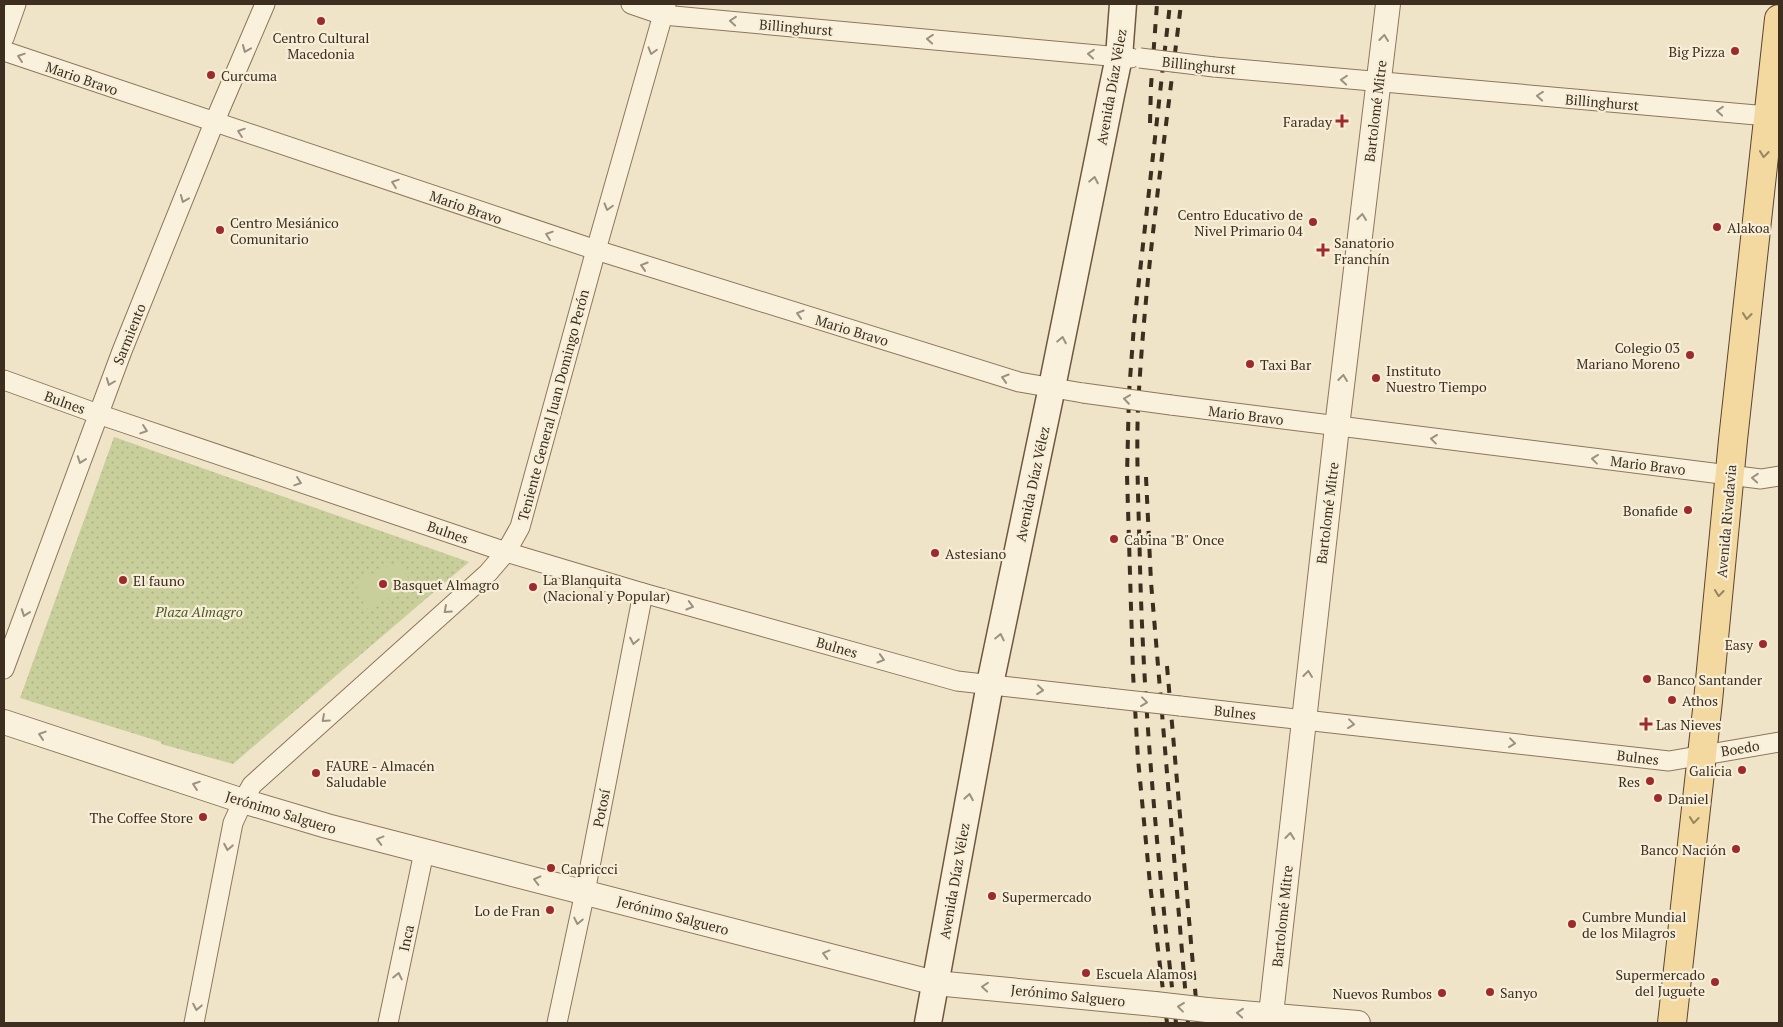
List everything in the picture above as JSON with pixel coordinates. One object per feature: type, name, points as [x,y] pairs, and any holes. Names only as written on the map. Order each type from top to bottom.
[{"type":"main road","name":"Avenida Díaz Vélez","points":[[928,1023],[990,684],[1052,388],[1129,58],[1123,4]]},
{"type":"main road","name":"Avenida Rivadavia","points":[[1672,1023],[1702,754],[1730,475],[1774,117],[1779,19]]},
{"type":"street","points":[[4,38],[16,4]]},
{"type":"street","name":"Sarmiento","points":[[4,669],[98,414],[214,122],[265,4]]},
{"type":"street","name":"Billinghurst","points":[[631,4],[1214,67],[1774,117]]},
{"type":"street","name":"Bartolomé Mitre","points":[[1270,1020],[1303,719],[1388,4]]},
{"type":"street","name":"Teniente General Juan Domingo Perón","points":[[194,1023],[233,823],[242,801],[252,785],[488,574],[506,552],[520,527],[664,9]]},
{"type":"street","name":"Mario Bravo","points":[[4,51],[596,250],[1019,382],[1171,406],[1337,427],[1761,479],[1779,476]]},
{"type":"street","name":"Bulnes","points":[[4,380],[98,414],[506,552],[957,681],[1668,761],[1702,754]]},
{"type":"street","name":"Potosí","points":[[557,1023],[644,593]]},
{"type":"street","name":"Jerónimo Salguero","points":[[4,722],[242,801],[327,826],[935,983],[1155,1004],[1270,1020],[1358,1023]]},
{"type":"street","name":"Boedo","points":[[1702,754],[1779,742]]},
{"type":"street","name":"Inca","points":[[388,1023],[424,852]]},
{"type":"green space","name":"Plaza Almagro","points":[[114,437],[469,562],[233,764],[161,744],[161,742],[20,698]]},
{"type":"green space","name":"Basquet Almagro","points":[[400,561],[412,586],[366,609],[355,582]]},
{"type":"railway","points":[[1150,123],[1157,4]]},
{"type":"railway","points":[[1167,1023],[1150,884],[1138,759],[1133,673],[1127,475],[1129,393],[1134,325],[1170,4]]},
{"type":"railway","points":[[1176,1023],[1158,853],[1145,682],[1137,448],[1145,306],[1181,4]]},
{"type":"railway","points":[[1146,477],[1151,582],[1188,1023]]},
{"type":"railway","points":[[1167,666],[1198,1023]]},
{"type":"place","name":"Centro Cultural Macedonia","points":[[321,21]]},
{"type":"place","name":"Big Pizza","points":[[1735,51]]},
{"type":"place","name":"Curcuma","points":[[211,75]]},
{"type":"place","name":"Faraday","points":[[1342,121]]},
{"type":"place","name":"Centro Educativo de Nivel Primario 04","points":[[1313,222]]},
{"type":"place","name":"Alakoa","points":[[1717,227]]},
{"type":"place","name":"Centro Mesiánico Comunitario","points":[[220,230]]},
{"type":"place","name":"Sanatorio Franchín","points":[[1323,250]]},
{"type":"place","name":"Colegio 03 Mariano Moreno","points":[[1690,355]]},
{"type":"place","name":"Taxi Bar","points":[[1250,364]]},
{"type":"place","name":"Instituto Nuestro Tiempo","points":[[1376,378]]},
{"type":"place","name":"Bonafide","points":[[1688,510]]},
{"type":"place","name":"Cabina \"B\" Once","points":[[1114,539]]},
{"type":"place","name":"Astesiano","points":[[935,553]]},
{"type":"place","name":"El fauno","points":[[123,580]]},
{"type":"place","name":"Basquet Almagro","points":[[383,584]]},
{"type":"place","name":"La Blanquita (Nacional y Popular)","points":[[533,587]]},
{"type":"place","name":"Easy","points":[[1763,644]]},
{"type":"place","name":"Banco Santander","points":[[1647,679]]},
{"type":"place","name":"Athos","points":[[1672,700]]},
{"type":"place","name":"Las Nieves","points":[[1646,724]]},
{"type":"place","name":"Galicia","points":[[1742,770]]},
{"type":"place","name":"FAURE - Almacén Saludable","points":[[316,773]]},
{"type":"place","name":"Res","points":[[1650,781]]},
{"type":"place","name":"Daniel","points":[[1658,798]]},
{"type":"place","name":"The Coffee Store","points":[[203,817]]},
{"type":"place","name":"Banco Nación","points":[[1736,849]]},
{"type":"place","name":"Capriccci","points":[[551,868]]},
{"type":"place","name":"Supermercado","points":[[992,896]]},
{"type":"place","name":"Lo de Fran","points":[[550,910]]},
{"type":"place","name":"Cumbre Mundial de los Milagros","points":[[1572,924]]},
{"type":"place","name":"Escuela Alamos","points":[[1086,973]]},
{"type":"place","name":"Supermercado del Juguete","points":[[1715,982]]},
{"type":"place","name":"Sanyo","points":[[1490,992]]},
{"type":"place","name":"Nuevos Rumbos","points":[[1442,993]]}]
